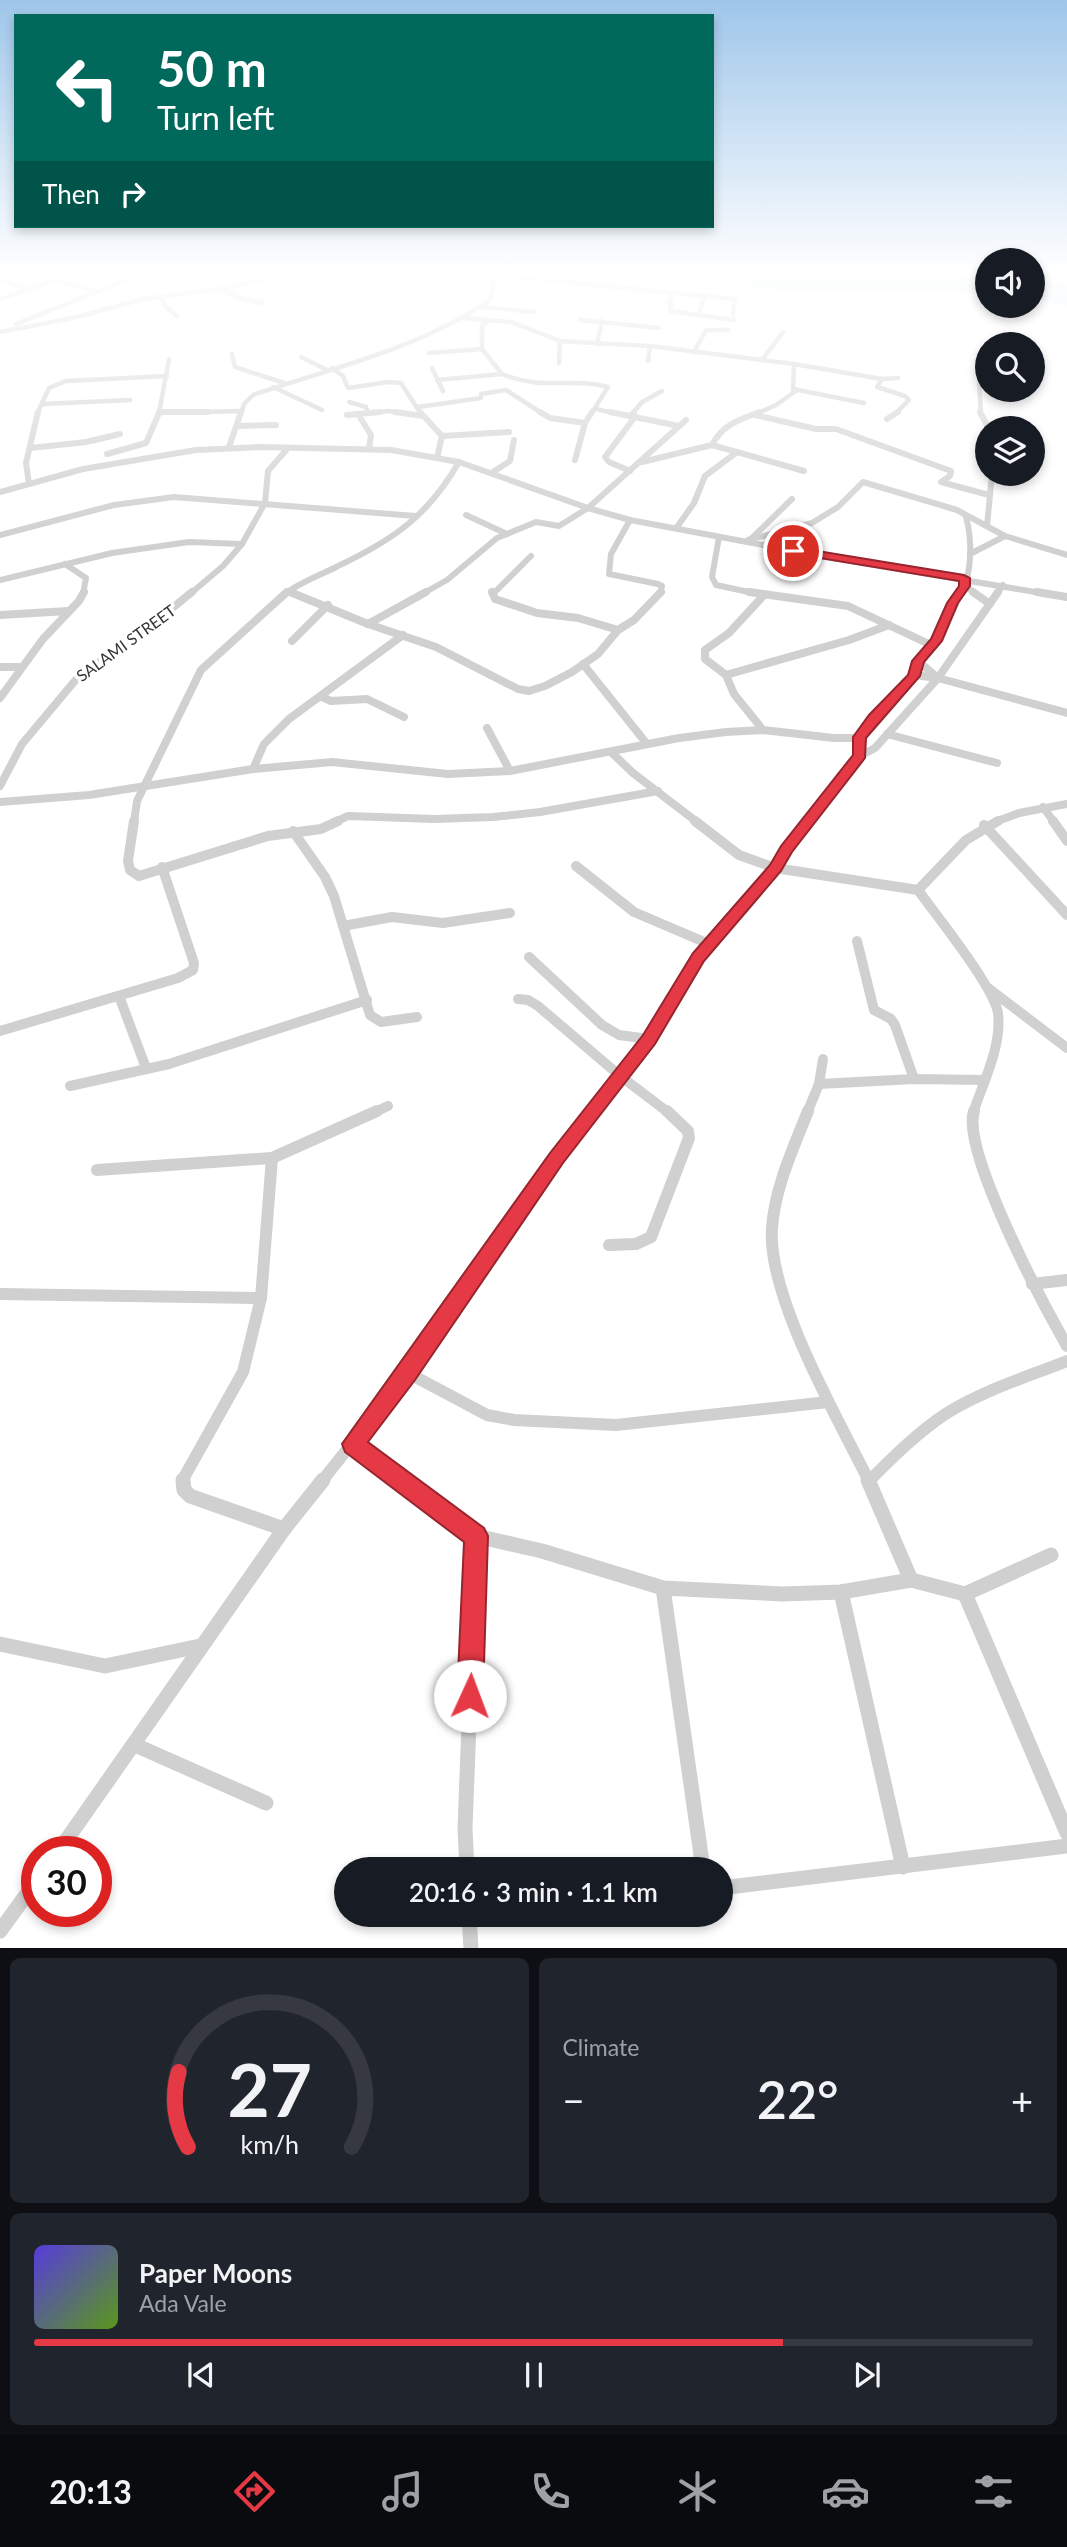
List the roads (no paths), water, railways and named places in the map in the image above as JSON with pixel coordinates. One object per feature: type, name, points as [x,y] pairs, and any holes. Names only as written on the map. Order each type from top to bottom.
[{"type":"street","points":[[107,454],[146,443],[159,413],[169,362]]},
{"type":"street","points":[[232,362],[235,367],[284,383]]},
{"type":"street","points":[[313,362],[343,376],[348,388],[388,382],[401,383],[423,416],[442,436],[509,432]]},
{"type":"street","points":[[229,447],[244,404],[253,395],[351,362]]},
{"type":"street","points":[[492,362],[502,374],[517,382],[598,384],[608,387],[585,423],[575,460]]},
{"type":"street","points":[[777,362],[882,379],[898,378]]},
{"type":"street","points":[[794,364],[792,387],[797,390],[864,403]]},
{"type":"street","points":[[432,368],[443,391]]},
{"type":"street","points":[[436,380],[502,374]]},
{"type":"street","points":[[29,484],[26,463],[45,390],[63,381],[167,376]]},
{"type":"street","points":[[882,379],[877,387],[905,396],[909,400],[901,410],[887,419]]},
{"type":"street","points":[[273,387],[322,410]]},
{"type":"street","points":[[418,407],[461,402],[481,398],[481,394],[506,390],[550,418],[585,423]]},
{"type":"street","points":[[712,445],[714,437],[727,426],[789,399],[797,390]]},
{"type":"street","points":[[630,471],[609,462],[605,457],[642,402],[662,391]]},
{"type":"street","points":[[43,404],[130,400]]},
{"type":"street","points":[[349,402],[366,407],[368,412]]},
{"type":"street","points":[[596,409],[679,426]]},
{"type":"street","points":[[159,413],[242,411]]},
{"type":"street","points":[[347,415],[388,411],[423,416]]},
{"type":"street","points":[[358,414],[371,435],[369,449]]},
{"type":"street","points":[[755,415],[816,429],[836,429],[951,471],[950,476],[941,482],[989,495]]},
{"type":"street","points":[[368,624],[433,589],[459,571],[489,543],[536,522],[559,526],[588,508],[686,420]]},
{"type":"street","points":[[237,426],[276,425]]},
{"type":"street","points":[[30,448],[86,442],[120,434]]},
{"type":"street","points":[[436,457],[442,436]]},
{"type":"street","points":[[493,472],[510,461],[514,440]]},
{"type":"street","points":[[641,462],[663,459],[712,445],[804,471]]},
{"type":"street","points":[[0,492],[101,466],[167,454],[229,447],[369,449],[459,462],[588,508],[630,520],[964,582],[1003,585],[1067,597]]},
{"type":"street","points":[[265,503],[268,471],[288,448]]},
{"type":"street","points":[[677,527],[694,503],[705,476],[737,452]]},
{"type":"street","points":[[459,462],[449,485],[384,543],[288,591],[201,670],[137,801],[128,861],[130,870],[139,876],[162,867],[293,831],[321,828],[348,816],[434,819],[493,817],[540,812],[658,791]]},
{"type":"street","points":[[741,542],[813,523],[838,507],[863,482],[957,510],[1005,536],[1067,555]]},
{"type":"street","points":[[987,526],[990,486]]},
{"type":"street","points":[[0,535],[141,500],[194,497],[416,516]]},
{"type":"street","points":[[751,539],[792,499]]},
{"type":"street","name":"SALAMI STREET","points":[[0,786],[22,744],[79,676],[148,628],[223,566],[242,544],[265,503]]},
{"type":"street","points":[[466,515],[507,534]]},
{"type":"street","points":[[860,756],[860,737],[874,718],[914,676],[918,661],[936,641],[964,582],[971,534],[967,517]]},
{"type":"street","points":[[288,591],[368,624],[436,647],[523,691],[545,686],[598,654],[618,630],[634,620],[662,590],[658,584],[608,575],[611,554],[630,520]]},
{"type":"street","points":[[971,534],[987,526]]},
{"type":"street","points":[[970,554],[1005,536]]},
{"type":"street","points":[[719,537],[713,582],[720,587],[848,606],[931,645]]},
{"type":"street","points":[[0,580],[112,553],[169,547],[187,542],[242,544]]},
{"type":"street","points":[[1058,551],[1067,546]]},
{"type":"street","points":[[531,556],[492,592],[495,599],[537,613],[578,618],[618,630]]},
{"type":"street","points":[[0,698],[21,667],[83,594],[86,578],[65,564]]},
{"type":"street","points":[[964,582],[990,604]]},
{"type":"street","points":[[70,1836],[284,1529],[408,1373],[556,1158],[649,1039],[709,944],[775,868],[786,849],[860,756],[875,748],[938,678],[1003,585]]},
{"type":"street","points":[[762,730],[734,694],[726,675],[706,661],[705,650],[729,633],[764,595]]},
{"type":"street","points":[[292,641],[328,606]]},
{"type":"street","points":[[0,615],[68,611]]},
{"type":"street","points":[[726,675],[760,663],[848,641],[889,625]]},
{"type":"street","points":[[253,769],[264,744],[289,719],[403,635]]},
{"type":"street","points":[[918,661],[938,678]]},
{"type":"street","points":[[583,664],[647,744]]},
{"type":"street","points":[[0,667],[21,667]]},
{"type":"street","points":[[914,676],[938,678],[1067,713]]},
{"type":"street","points":[[322,696],[331,701],[367,699],[404,717]]},
{"type":"street","points":[[487,727],[510,771]]},
{"type":"street","points":[[0,802],[89,795],[253,769],[332,762],[448,774],[510,771],[703,735],[762,730],[834,738],[860,737]]},
{"type":"street","points":[[887,734],[997,763]]},
{"type":"street","points":[[611,752],[633,773],[732,851],[775,868],[918,890],[987,987],[998,1012],[996,1044],[972,1116],[973,1134],[999,1211],[1031,1284],[1067,1346]]},
{"type":"street","points":[[918,890],[946,856],[984,825],[1014,813],[1067,804]]},
{"type":"street","points":[[1042,807],[1067,841]]},
{"type":"street","points":[[984,825],[1067,915]]},
{"type":"street","points":[[293,831],[325,877],[370,1015],[381,1022],[418,1017]]},
{"type":"street","points":[[576,866],[634,912],[709,944]]},
{"type":"street","points":[[0,1031],[178,978],[193,970],[194,963],[162,867]]},
{"type":"street","points":[[343,926],[398,917],[443,923],[510,913]]},
{"type":"street","points":[[857,941],[874,1010],[891,1019],[895,1025],[914,1079]]},
{"type":"street","points":[[529,957],[602,1026],[619,1035],[649,1039]]},
{"type":"street","points":[[987,987],[1067,1048]]},
{"type":"street","points":[[118,996],[146,1068]]},
{"type":"street","points":[[518,999],[528,1000],[538,1006],[619,1076],[685,1124],[689,1138],[651,1237],[636,1244],[609,1245]]},
{"type":"street","points":[[70,1086],[169,1064],[366,1000]]},
{"type":"street","points":[[823,1059],[819,1084],[777,1196],[772,1230],[774,1259],[781,1288],[828,1402],[869,1481],[911,1580]]},
{"type":"street","points":[[819,1084],[914,1079],[982,1080]]},
{"type":"street","points":[[97,1170],[272,1158],[388,1106]]},
{"type":"street","points":[[272,1158],[261,1298],[243,1373],[182,1480],[184,1490],[190,1496],[284,1529]]},
{"type":"street","points":[[1031,1284],[1067,1280]]},
{"type":"street","points":[[0,1294],[261,1298]]},
{"type":"street","points":[[869,1481],[907,1444],[947,1414],[970,1401],[1067,1361]]},
{"type":"street","points":[[408,1373],[487,1415],[514,1420],[616,1425],[828,1402]]},
{"type":"street","points":[[353,1444],[476,1536],[542,1551],[663,1588],[772,1594],[841,1592],[911,1580],[965,1594],[1051,1555]]},
{"type":"street","points":[[466,1857],[465,1829],[476,1536]]},
{"type":"street","points":[[663,1588],[701,1857]]},
{"type":"street","points":[[841,1592],[903,1867]]},
{"type":"street","points":[[965,1594],[1067,1833]]},
{"type":"street","points":[[0,1644],[105,1666],[200,1646]]},
{"type":"street","points":[[135,1745],[266,1803]]},
{"type":"street","points":[[733,1887],[1067,1846]]},
{"type":"street","points":[[0,1931],[21,1902]]},
{"type":"street","points":[[470,1927],[471,1948]]}]
